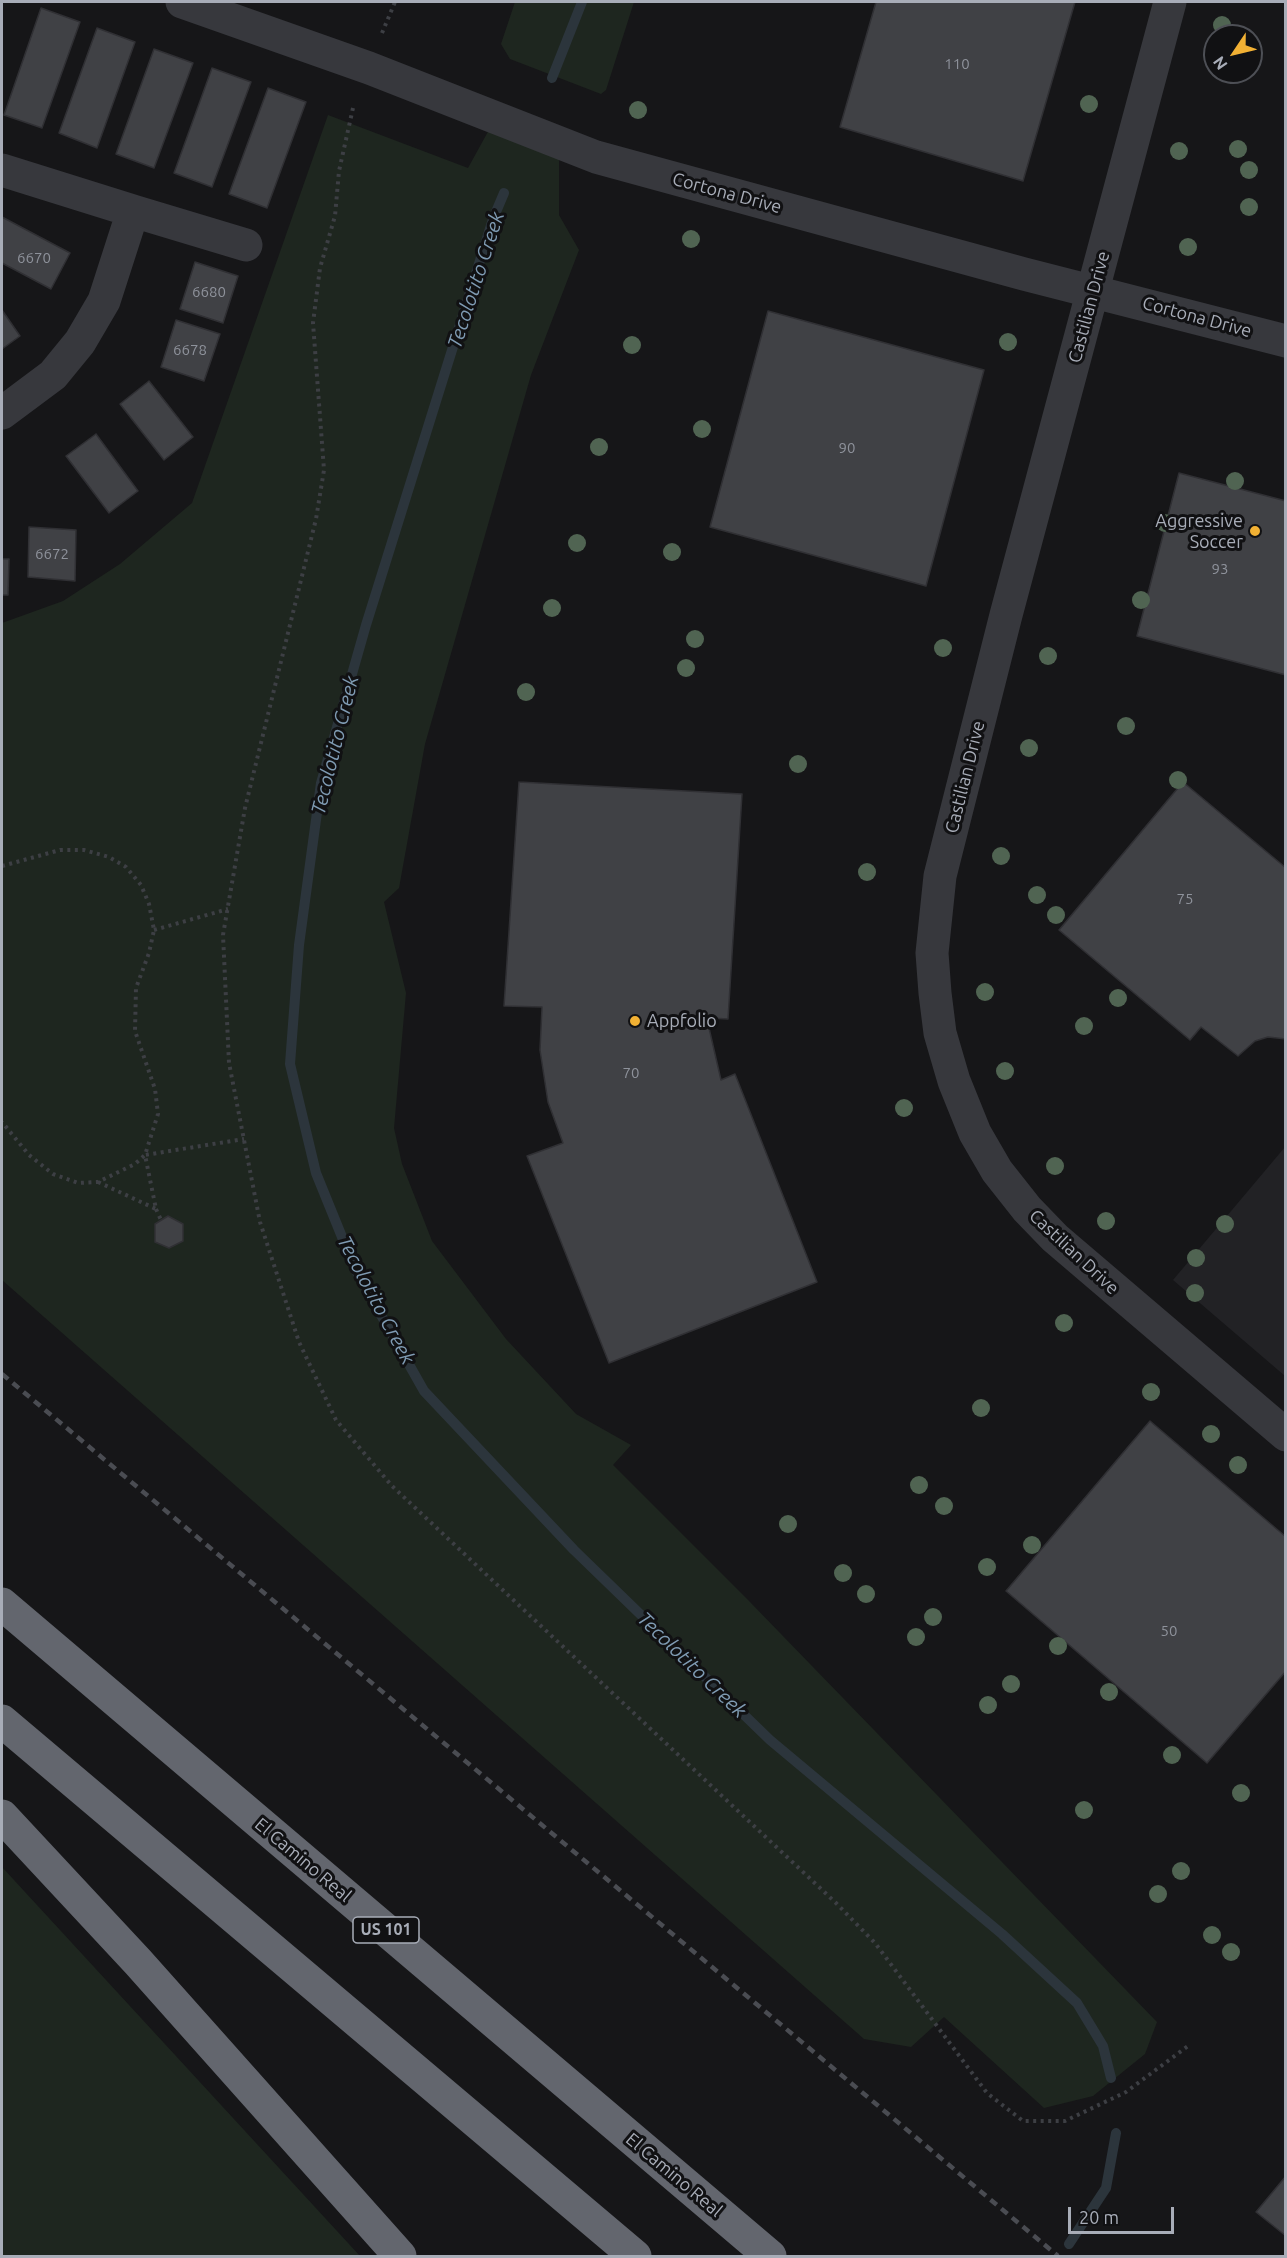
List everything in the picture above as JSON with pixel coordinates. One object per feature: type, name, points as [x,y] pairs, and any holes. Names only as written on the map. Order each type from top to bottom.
[{"type":"highway","name":"El Camino Real","points":[[2,1604],[770,2256]]},
{"type":"highway","points":[[2,1721],[635,2256]]},
{"type":"highway","points":[[2,1816],[138,1962],[400,2256]]},
{"type":"street","name":"Cortona Drive","points":[[182,2],[432,92],[596,158],[1286,341]]},
{"type":"street","name":"Castilian Drive","points":[[1170,2],[1003,626],[940,876],[932,954],[940,1033],[954,1081],[975,1133],[997,1171],[1062,1245],[1286,1435]]},
{"type":"street","points":[[2,170],[246,245]]},
{"type":"street","points":[[2,413],[53,375],[80,342],[104,301],[133,211]]},
{"type":"path","points":[[382,33],[395,2]]},
{"type":"path","points":[[353,108],[339,171],[335,216],[320,268],[313,323],[324,470],[316,519],[245,808],[223,935],[229,1063],[260,1222],[299,1342],[336,1420],[392,1486],[875,1943],[987,2093],[1023,2121],[1065,2121],[1126,2092],[1188,2046]]},
{"type":"path","points":[[2,866],[60,850],[84,850],[109,857],[126,867],[141,885],[149,904],[154,930],[149,953],[136,988],[135,1031],[155,1089],[158,1114],[145,1155],[156,1209],[161,1220]]},
{"type":"path","points":[[154,930],[228,909]]},
{"type":"path","points":[[2,1122],[29,1155],[53,1174],[78,1183],[98,1182],[135,1164],[145,1155],[244,1139]]},
{"type":"path","points":[[98,1182],[156,1209]]},
{"type":"shaded area","points":[[515,2],[634,2],[606,90],[601,94],[510,59],[501,44]]},
{"type":"shaded area","points":[[328,115],[468,168],[490,128],[559,158],[559,215],[579,250],[531,375],[425,744],[399,888],[384,902],[406,993],[394,1128],[402,1164],[432,1241],[506,1339],[576,1414],[631,1445],[613,1465],[749,1601],[1157,2022],[1145,2054],[1093,2096],[1044,2108],[944,2017],[911,2047],[864,2039],[2,1280],[2,623],[63,601],[120,564],[192,503]]},
{"type":"shaded area","points":[[1285,1147],[1285,1376],[1173,1280]]},
{"type":"shaded area","points":[[2,1867],[360,2256],[2,2256]]},
{"type":"building","points":[[876,2],[1075,2],[1023,181],[840,127]]},
{"type":"building","points":[[41,8],[80,22],[42,128],[4,115]]},
{"type":"building","points":[[97,28],[135,42],[97,148],[59,133]]},
{"type":"building","points":[[154,49],[193,63],[154,168],[116,154]]},
{"type":"building","points":[[212,68],[251,82],[212,187],[174,173]]},
{"type":"building","points":[[268,88],[306,102],[267,208],[229,194]]},
{"type":"building","points":[[2,217],[70,253],[51,289],[2,263]]},
{"type":"building","points":[[195,262],[238,276],[223,323],[180,309]]},
{"type":"building","points":[[2,310],[20,336],[2,349]]},
{"type":"building","points":[[768,311],[984,370],[926,586],[710,527]]},
{"type":"building","points":[[176,320],[220,334],[204,381],[161,367]]},
{"type":"building","points":[[149,381],[193,437],[164,460],[120,404]]},
{"type":"building","points":[[96,434],[138,491],[109,513],[66,456]]},
{"type":"building","points":[[1179,473],[1286,501],[1286,675],[1137,636]]},
{"type":"building","points":[[29,527],[76,530],[75,581],[28,577]]},
{"type":"building","points":[[2,559],[9,559],[8,595],[2,595]]},
{"type":"building","points":[[519,782],[742,794],[728,1019],[710,1018],[709,1028],[721,1080],[735,1074],[817,1282],[609,1363],[527,1156],[563,1143],[548,1102],[540,1050],[542,1007],[504,1006]]},
{"type":"building","points":[[1183,782],[1286,868],[1286,1039],[1268,1037],[1255,1041],[1238,1056],[1201,1027],[1190,1040],[1059,930]]},
{"type":"building","points":[[168,1216],[183,1224],[183,1241],[169,1248],[155,1242],[155,1224]]},
{"type":"building","points":[[1150,1421],[1286,1537],[1286,1671],[1207,1763],[1006,1591]]},
{"type":"building","points":[[1286,2176],[1286,2236],[1256,2212]]},
{"type":"waterway","name":"Tecolotito Creek","points":[[552,78],[582,2]]},
{"type":"waterway","name":"Tecolotito Creek","points":[[504,193],[493,219],[366,625],[321,783],[299,945],[290,1064],[316,1173],[355,1269],[424,1391],[574,1550],[770,1740],[1002,1934],[1077,2003],[1103,2046],[1111,2078]]},
{"type":"waterway","points":[[1069,2244],[1106,2188],[1116,2133]]},
{"type":"railway","points":[[2,1374],[1058,2256]]},
{"type":"place","name":"Aggressive Soccer","points":[[1255,531]]},
{"type":"place","name":"Appfolio","points":[[635,1021]]}]
